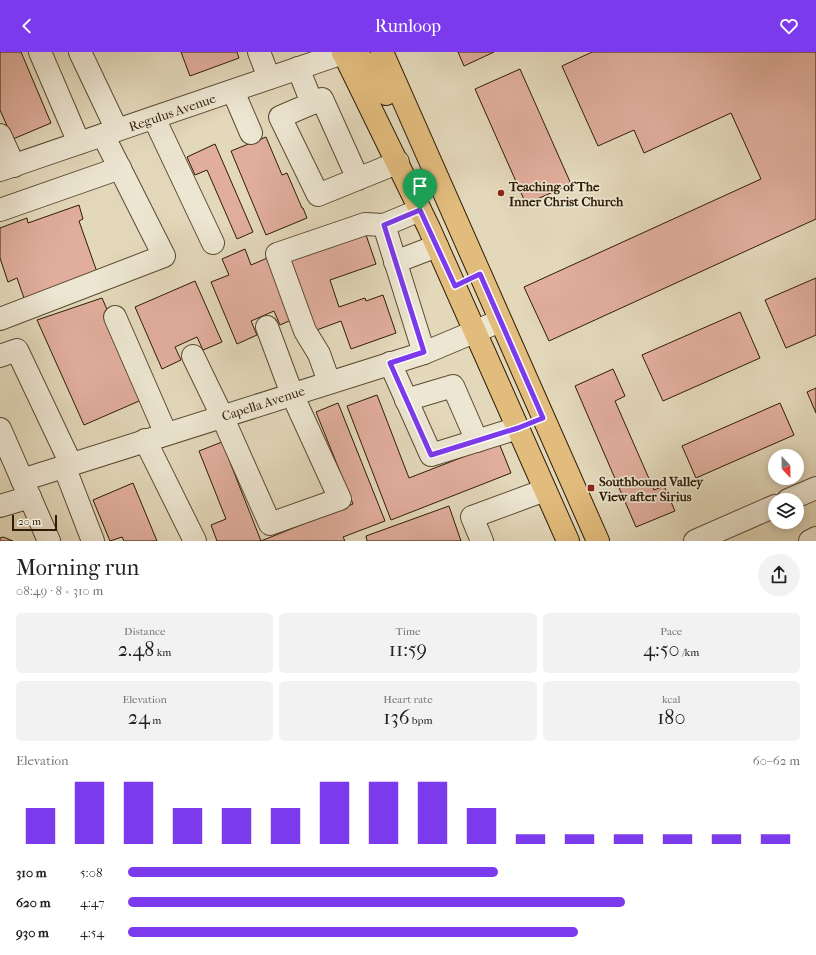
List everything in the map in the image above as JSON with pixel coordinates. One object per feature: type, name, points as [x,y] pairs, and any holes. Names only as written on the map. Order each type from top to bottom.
[{"type":"main road","points":[[343,52],[367,63],[375,71],[390,101],[409,113]]},
{"type":"main road","points":[[343,52],[398,162],[437,246],[568,541]]},
{"type":"main road","points":[[382,52],[598,541]]},
{"type":"main road","points":[[455,286],[480,274]]},
{"type":"main road","points":[[518,428],[543,418]]},
{"type":"street","points":[[40,52],[79,143]]},
{"type":"street","points":[[0,319],[164,256],[120,168],[110,133],[80,52]]},
{"type":"street","points":[[258,52],[270,78]]},
{"type":"street","name":"Regulus Avenue","points":[[7,168],[343,52]]},
{"type":"street","points":[[298,68],[312,103]]},
{"type":"street","points":[[233,91],[251,132]]},
{"type":"street","points":[[358,178],[322,99],[280,117],[318,195],[398,162]]},
{"type":"street","points":[[154,118],[213,243]]},
{"type":"street","points":[[0,135],[7,168]]},
{"type":"street","points":[[0,210],[120,168]]},
{"type":"street","points":[[329,382],[319,354],[305,331],[277,254],[365,224],[384,225],[420,210]]},
{"type":"street","points":[[384,225],[424,352]]},
{"type":"street","points":[[395,262],[437,246]]},
{"type":"street","points":[[115,317],[166,434]]},
{"type":"street","name":"Capella Avenue","points":[[0,506],[26,488],[68,465],[424,352],[500,321]]},
{"type":"street","points":[[193,356],[222,416],[270,524],[340,499],[292,394],[267,327]]},
{"type":"street","points":[[0,356],[18,350],[68,465],[93,541]]},
{"type":"street","points":[[390,363],[431,455],[518,428]]},
{"type":"street","points":[[406,400],[453,386],[477,441]]},
{"type":"street","points":[[0,429],[49,541]]},
{"type":"street","points":[[145,440],[196,541]]},
{"type":"street","points":[[804,493],[816,488]]},
{"type":"street","points":[[482,541],[472,517],[545,490]]},
{"type":"street","points":[[695,541],[768,509]]},
{"type":"street","points":[[810,541],[816,538]]},
{"type":"building","points":[[0,52],[21,52],[51,123],[13,139],[0,110]]},
{"type":"building","points":[[181,52],[237,52],[239,58],[190,76]]},
{"type":"building","points":[[458,52],[494,52],[464,66]]},
{"type":"building","points":[[592,52],[816,52],[816,219],[549,341],[524,287],[761,179],[731,113],[644,153],[634,130],[598,146],[562,66]]},
{"type":"building","points":[[520,69],[571,184],[526,204],[475,89]]},
{"type":"building","points":[[266,137],[282,175],[287,173],[307,218],[266,235],[231,151]]},
{"type":"building","points":[[215,144],[253,232],[237,239],[207,170],[195,175],[187,157]]},
{"type":"building","points":[[79,205],[83,219],[79,221],[97,272],[24,298],[17,278],[8,282],[0,258],[0,228],[27,218],[28,223]]},
{"type":"building","points":[[365,232],[376,264],[330,280],[339,307],[365,298],[366,301],[383,295],[396,333],[351,349],[341,321],[314,331],[289,258]]},
{"type":"building","points":[[245,249],[251,265],[272,256],[298,317],[280,325],[274,311],[251,321],[257,335],[237,344],[211,282],[229,275],[222,259]]},
{"type":"building","points":[[816,278],[816,335],[786,348],[765,300]]},
{"type":"building","points":[[195,281],[222,342],[203,350],[197,337],[175,347],[181,360],[162,369],[135,307]]},
{"type":"building","points":[[102,298],[146,398],[84,425],[37,320]]},
{"type":"building","points":[[740,312],[760,358],[663,401],[642,355]]},
{"type":"building","points":[[613,369],[625,396],[615,401],[654,490],[664,486],[675,511],[636,527],[575,386]]},
{"type":"building","points":[[816,388],[816,413],[807,392]]},
{"type":"building","points":[[377,395],[409,478],[499,443],[511,473],[391,520],[347,406]]},
{"type":"building","points":[[338,403],[385,521],[343,537],[345,541],[261,541],[353,504],[316,412]]},
{"type":"building","points":[[780,403],[794,435],[696,478],[682,446]]},
{"type":"building","points":[[222,442],[261,541],[217,541],[211,525],[226,519],[199,451]]},
{"type":"building","points":[[133,483],[157,541],[124,541],[122,537],[110,541],[93,500]]},
{"type":"building","points":[[449,506],[461,541],[367,541],[366,536]]},
{"type":"building","points":[[3,537],[13,541],[0,541],[0,538]]},
{"type":"place","name":"Teaching of The Inner Christ Church","points":[[501,193]]},
{"type":"place","name":"Southbound Valley View after Sirius","points":[[591,488]]},
{"type":"route","points":[[420,210],[455,286],[480,274],[543,418],[518,428],[431,455],[390,363],[424,352],[384,225],[420,210]]}]
